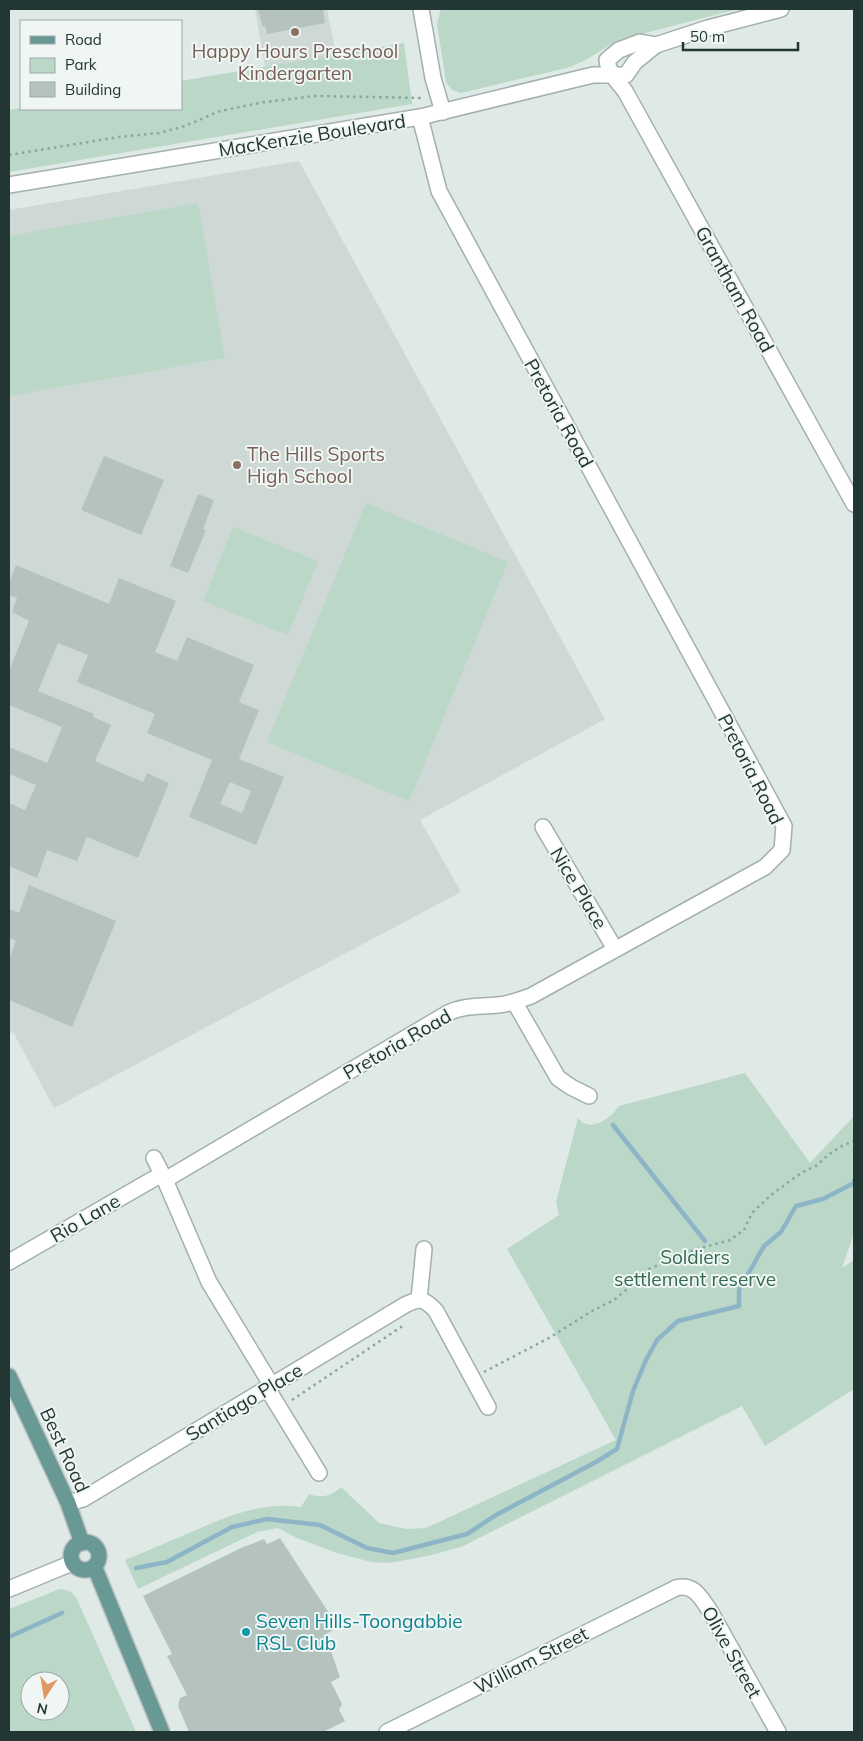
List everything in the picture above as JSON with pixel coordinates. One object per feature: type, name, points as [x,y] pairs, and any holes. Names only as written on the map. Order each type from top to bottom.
[{"type":"main road","name":"Best Road","points":[[9,1376],[68,1504],[82,1543]]},
{"type":"main road","points":[[90,1543],[99,1552],[99,1561],[95,1568],[87,1571],[75,1566],[72,1562],[72,1550],[78,1544],[90,1543]]},
{"type":"main road","points":[[95,1568],[162,1732]]},
{"type":"street","points":[[421,9],[433,78],[441,105]]},
{"type":"street","name":"MacKenzie Boulevard","points":[[9,185],[420,117],[441,105],[593,75],[626,75],[635,62],[656,45],[708,28],[781,9]]},
{"type":"street","name":"MacKenzie Boulevard","points":[[613,76],[607,60],[619,50],[640,42],[656,45]]},
{"type":"street","name":"Grantham Road","points":[[613,76],[625,91],[854,504]]},
{"type":"street","name":"Pretoria Road","points":[[164,1177],[448,1013],[470,1006],[499,1005],[515,1002],[531,996],[765,867],[782,850],[784,826],[439,191],[420,117]]},
{"type":"street","name":"Nice Place","points":[[542,827],[615,949]]},
{"type":"street","points":[[515,1002],[558,1078],[589,1096]]},
{"type":"street","points":[[154,1158],[209,1282],[270,1387],[278,1409],[319,1473]]},
{"type":"street","name":"Rio Lane","points":[[9,1262],[164,1177]]},
{"type":"street","points":[[424,1249],[419,1299],[426,1301],[436,1311],[488,1407]]},
{"type":"street","name":"Santiago Place","points":[[68,1504],[83,1499],[405,1305],[419,1299]]},
{"type":"street","points":[[9,1589],[72,1562]]},
{"type":"street","name":"Olive Street","points":[[676,1588],[686,1587],[697,1592],[710,1610],[778,1732]]},
{"type":"street","name":"William Street","points":[[387,1732],[676,1588]]},
{"type":"path","points":[[9,155],[119,137],[159,133],[184,126],[220,111],[265,102],[315,96],[441,105]]},
{"type":"path","points":[[473,1378],[549,1338],[592,1311],[614,1300],[638,1281],[649,1269],[694,1250],[730,1240],[744,1230],[752,1213],[771,1195],[801,1173],[816,1166],[828,1155],[854,1141]]},
{"type":"path","points":[[278,1409],[407,1323]]},
{"type":"shaded area","name":"Happy Hours Preschool Kindergarten","points":[[255,9],[327,9],[336,55],[265,67]]},
{"type":"shaded area","name":"The Hills Sports High School","points":[[299,161],[605,719],[420,820],[461,892],[54,1108],[13,1032],[9,1034],[9,210]]},
{"type":"green space","points":[[441,9],[738,9],[622,39],[570,67],[461,93],[452,90],[446,82],[437,24]]},
{"type":"green space","points":[[404,43],[412,104],[9,172],[9,110],[20,108],[20,110],[182,110],[182,81]]},
{"type":"green space","points":[[198,203],[225,358],[9,396],[9,236]]},
{"type":"green space","points":[[366,503],[508,562],[409,801],[267,742]]},
{"type":"green space","points":[[233,527],[318,561],[288,635],[203,601]]},
{"type":"green space","name":"Soldiers settlement reserve","points":[[745,1073],[810,1163],[854,1116],[854,1233],[842,1268],[854,1260],[854,1389],[765,1446],[742,1406],[461,1547],[389,1563],[371,1562],[334,1552],[297,1538],[278,1528],[257,1532],[138,1589],[125,1560],[230,1516],[257,1508],[272,1506],[301,1507],[309,1494],[326,1496],[334,1493],[341,1487],[379,1523],[406,1529],[426,1528],[616,1440],[507,1249],[559,1215],[556,1202],[578,1118],[588,1125],[600,1123],[619,1106]]},
{"type":"green space","points":[[60,1589],[70,1591],[76,1597],[136,1732],[9,1732],[9,1609]]},
{"type":"building","points":[[258,9],[323,9],[325,23],[267,34],[265,26],[262,26]]},
{"type":"building","points":[[104,456],[164,480],[141,535],[81,510]]},
{"type":"building","points":[[198,494],[214,500],[203,529],[206,530],[188,573],[170,566]]},
{"type":"building","points":[[16,565],[109,604],[119,578],[176,601],[155,652],[177,661],[187,637],[254,665],[239,702],[259,710],[239,759],[284,777],[256,845],[189,817],[212,760],[147,733],[155,714],[77,682],[88,655],[58,643],[38,691],[94,714],[93,717],[111,725],[95,761],[143,782],[147,773],[169,783],[138,858],[87,837],[77,861],[47,850],[37,878],[9,866],[9,803],[25,810],[36,785],[9,774],[9,747],[47,763],[62,727],[9,705],[9,671],[29,621],[12,612],[17,598],[9,595],[9,583]],"holes":[[[230,782],[251,791],[242,813],[220,804]]]},
{"type":"building","points":[[29,885],[116,921],[72,1027],[9,1000],[9,959],[16,941],[9,938],[9,909],[19,913]]},
{"type":"building","name":"Seven Hills-Toongabbie RSL Club","points":[[280,1538],[338,1627],[323,1636],[331,1651],[340,1677],[331,1682],[342,1704],[339,1710],[345,1721],[323,1732],[189,1732],[178,1706],[180,1698],[187,1695],[167,1656],[172,1654],[143,1596],[241,1548],[264,1539],[267,1544]]},
{"type":"waterway","points":[[613,1125],[705,1241]]},
{"type":"waterway","points":[[136,1568],[167,1562],[232,1527],[267,1519],[320,1525],[367,1548],[393,1553],[467,1534],[496,1515],[617,1449],[633,1391],[657,1340],[678,1321],[739,1306],[739,1290],[764,1246],[781,1232],[796,1206],[823,1199],[854,1183],[854,1181]]},
{"type":"waterway","points":[[9,1637],[62,1613]]},
{"type":"place","name":"Happy Hours Preschool Kindergarten","points":[[295,32]]},
{"type":"place","name":"The Hills Sports High School","points":[[237,465]]},
{"type":"place","name":"Seven Hills-Toongabbie RSL Club","points":[[246,1632]]}]
